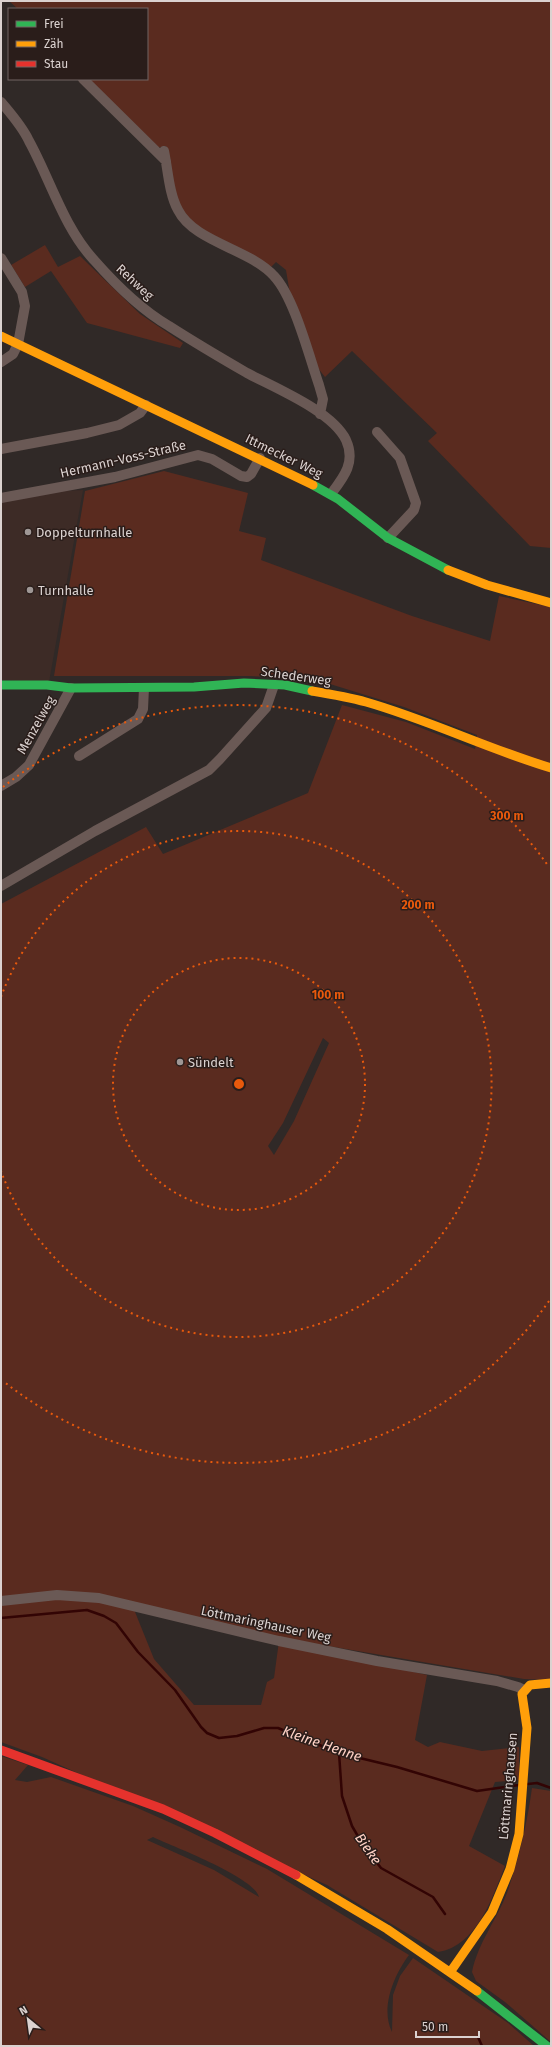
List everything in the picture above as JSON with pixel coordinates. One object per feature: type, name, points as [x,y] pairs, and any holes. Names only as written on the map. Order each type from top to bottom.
[{"type":"street","points":[[84,80],[165,156],[175,206],[184,220],[206,236],[267,268],[283,288],[319,384],[323,399],[320,414]]},
{"type":"street","name":"Rehweg","points":[[1,102],[29,139],[80,243],[120,287],[148,312],[168,326],[333,423],[348,444],[350,456],[349,466],[345,476],[332,494]]},
{"type":"street","points":[[1,258],[18,286],[25,302],[25,311],[18,344],[13,354],[1,362]]},
{"type":"street","name":"Ittmecker Weg","points":[[1,336],[260,458],[332,494],[388,538],[440,566],[495,587],[551,603]]},
{"type":"street","points":[[1,449],[87,433],[119,425],[132,419],[140,413],[146,405]]},
{"type":"street","points":[[377,432],[397,454],[416,503],[414,510],[388,538]]},
{"type":"street","name":"Hermann-Voss-Straße","points":[[1,498],[115,477],[198,455],[212,459],[241,476],[246,477],[251,474],[260,458]]},
{"type":"street","name":"Schederweg","points":[[1,685],[47,685],[72,688],[194,688],[244,683],[274,685],[318,691],[365,702],[406,715],[506,754],[551,768]]},
{"type":"street","points":[[1,886],[130,811],[209,770],[266,708],[274,685]]},
{"type":"street","name":"Menzelweg","points":[[1,786],[20,774],[29,765],[72,688]]},
{"type":"street","points":[[79,756],[138,719],[143,712],[144,688]]},
{"type":"street","name":"Löttmaringhauser Weg","points":[[1,1600],[57,1595],[100,1598],[279,1641],[377,1661],[497,1681],[524,1690]]},
{"type":"street","points":[[524,1690],[528,1685],[534,1683],[551,1683]]},
{"type":"street","name":"Löttmaringhausen","points":[[451,1971],[492,1912],[510,1869],[519,1834],[526,1750],[527,1728],[522,1694],[524,1690]]},
{"type":"street","points":[[1,1750],[103,1785],[214,1832],[329,1893],[451,1971],[496,2004],[547,2046]]},
{"type":"shaded area","points":[[9,1],[551,1],[551,548],[530,546],[428,441],[437,433],[352,351],[325,377],[310,358],[289,288],[286,270],[276,262],[271,267],[211,235],[199,227],[182,209],[175,189],[166,146],[156,148],[90,80],[148,80],[148,8],[17,8]]},
{"type":"shaded area","points":[[45,245],[58,267],[80,256],[140,314],[183,343],[180,348],[87,323],[51,271],[25,287],[11,265]]},
{"type":"shaded area","points":[[164,471],[248,493],[239,531],[266,538],[261,560],[412,616],[490,641],[499,596],[551,607],[551,1680],[524,1679],[228,1629],[133,1607],[154,1659],[194,1705],[261,1705],[267,1682],[274,1678],[279,1641],[427,1675],[415,1740],[428,1747],[440,1742],[482,1751],[519,1747],[519,1780],[495,1782],[469,1846],[505,1866],[495,1892],[473,1931],[463,1941],[452,1948],[438,1952],[327,1885],[42,1757],[1,1742],[1,904],[146,827],[163,854],[308,793],[342,705],[406,722],[475,749],[477,735],[404,707],[330,684],[298,678],[247,676],[54,676],[85,491]],"holes":[[[323,1038],[329,1043],[294,1121],[274,1155],[268,1146],[283,1123]]]},
{"type":"shaded area","points":[[83,490],[49,682],[1,680],[1,502],[62,491]]},
{"type":"shaded area","points":[[1,1756],[28,1765],[15,1780],[27,1782],[51,1777],[133,1806],[267,1869],[409,1955],[398,1972],[390,1992],[387,2013],[392,2032],[393,1995],[400,1976],[413,1958],[508,2023],[534,2046],[1,2046]],"holes":[[[153,1837],[229,1872],[254,1889],[259,1897],[214,1870],[147,1840]]]},
{"type":"shaded area","points":[[532,1788],[551,1791],[551,2042],[505,2002],[476,1981],[472,1972],[483,1941],[507,1893],[522,1841]]},
{"type":"waterway","name":"Kleine Henne","points":[[1,1618],[87,1610],[104,1616],[116,1623],[138,1652],[175,1690],[201,1727],[207,1733],[219,1738],[237,1736],[264,1728],[278,1728],[339,1753],[397,1767],[477,1791],[519,1785]]},
{"type":"waterway","name":"Bieke","points":[[339,1753],[342,1796],[352,1826],[363,1845],[381,1868],[433,1897],[445,1914]]},
{"type":"waterway","name":"Kleine Henne","points":[[528,1784],[537,1783],[551,1788]]},
{"type":"waterway","name":"Bieke","points":[[478,2037],[482,2046]]},
{"type":"traffic: fast","points":[[313,485],[338,499],[388,538],[448,570]]},
{"type":"traffic: fast","points":[[1,685],[47,685],[71,688],[194,687],[244,683],[285,685],[312,691]]},
{"type":"traffic: fast","points":[[477,1991],[547,2046]]},
{"type":"traffic: slow","points":[[1,336],[313,485]]},
{"type":"traffic: slow","points":[[448,570],[487,585],[551,603]]},
{"type":"traffic: slow","points":[[312,691],[332,694],[389,709],[551,768]]},
{"type":"traffic: slow","points":[[451,1971],[492,1912],[510,1869],[519,1834],[527,1728],[522,1694],[530,1685],[551,1683]]},
{"type":"traffic: slow","points":[[296,1875],[387,1929],[477,1991]]},
{"type":"traffic: jam","points":[[1,1750],[163,1809],[215,1833],[296,1875]]},
{"type":"place","name":"Doppelturnhalle","points":[[28,532]]},
{"type":"place","name":"Turnhalle","points":[[30,590]]},
{"type":"place","name":"Sündelt","points":[[180,1062]]}]
